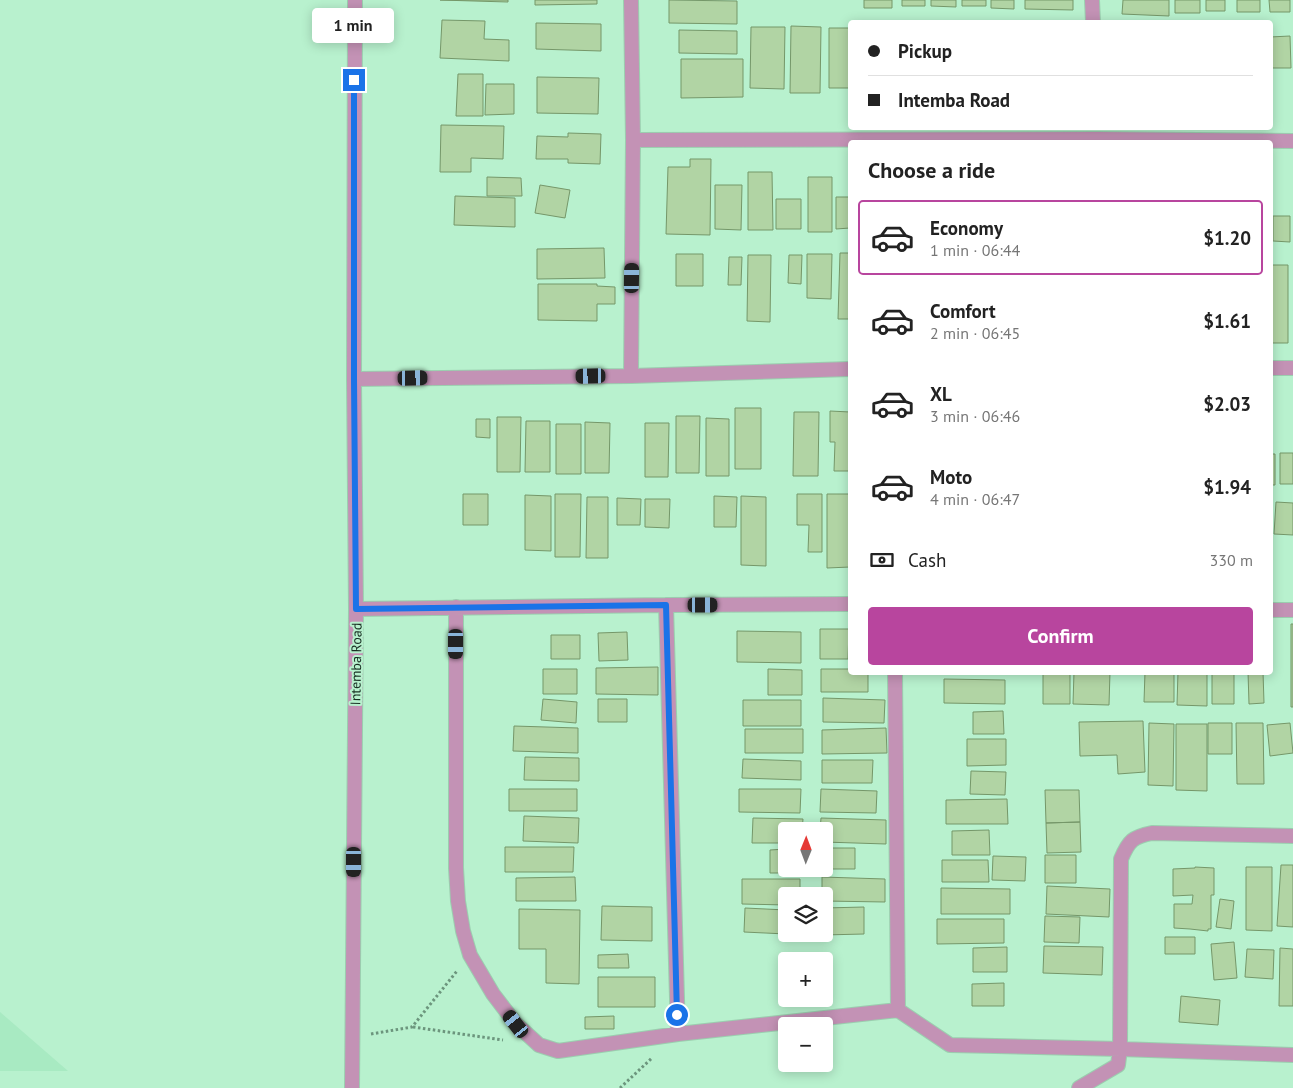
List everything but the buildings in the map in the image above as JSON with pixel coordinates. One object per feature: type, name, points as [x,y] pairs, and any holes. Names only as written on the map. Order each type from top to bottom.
[{"type":"street","name":"Intemba Road","points":[[352,1088],[356,609],[354,379],[355,0]]},
{"type":"street","points":[[631,0],[633,140],[631,376]]},
{"type":"street","points":[[1092,0],[1093,20]]},
{"type":"street","points":[[633,140],[1098,136],[1254,140]]},
{"type":"street","points":[[1273,140],[1293,141]]},
{"type":"street","points":[[1273,368],[1293,368]]},
{"type":"street","points":[[354,379],[631,376],[848,369]]},
{"type":"street","points":[[356,609],[848,604]]},
{"type":"street","points":[[666,605],[678,1034]]},
{"type":"street","points":[[456,607],[456,868],[462,931],[470,955],[493,994],[516,1024],[539,1045],[558,1051],[678,1034],[898,1010],[950,1045],[1293,1055]]},
{"type":"street","points":[[1273,610],[1293,610]]},
{"type":"street","points":[[895,675],[898,1010]]},
{"type":"street","points":[[1079,1088],[1118,1065],[1120,1049],[1121,859],[1127,846],[1137,836],[1152,833],[1293,836]]},
{"type":"path","points":[[412,1027],[470,955]]},
{"type":"path","points":[[352,1038],[412,1027],[539,1045]]},
{"type":"path","points":[[620,1088],[678,1034]]},
{"type":"shaded area","points":[[0,1012],[68,1071],[0,1071]]},
{"type":"route","points":[[354,80],[356,609],[666,605],[677,1015]]}]
